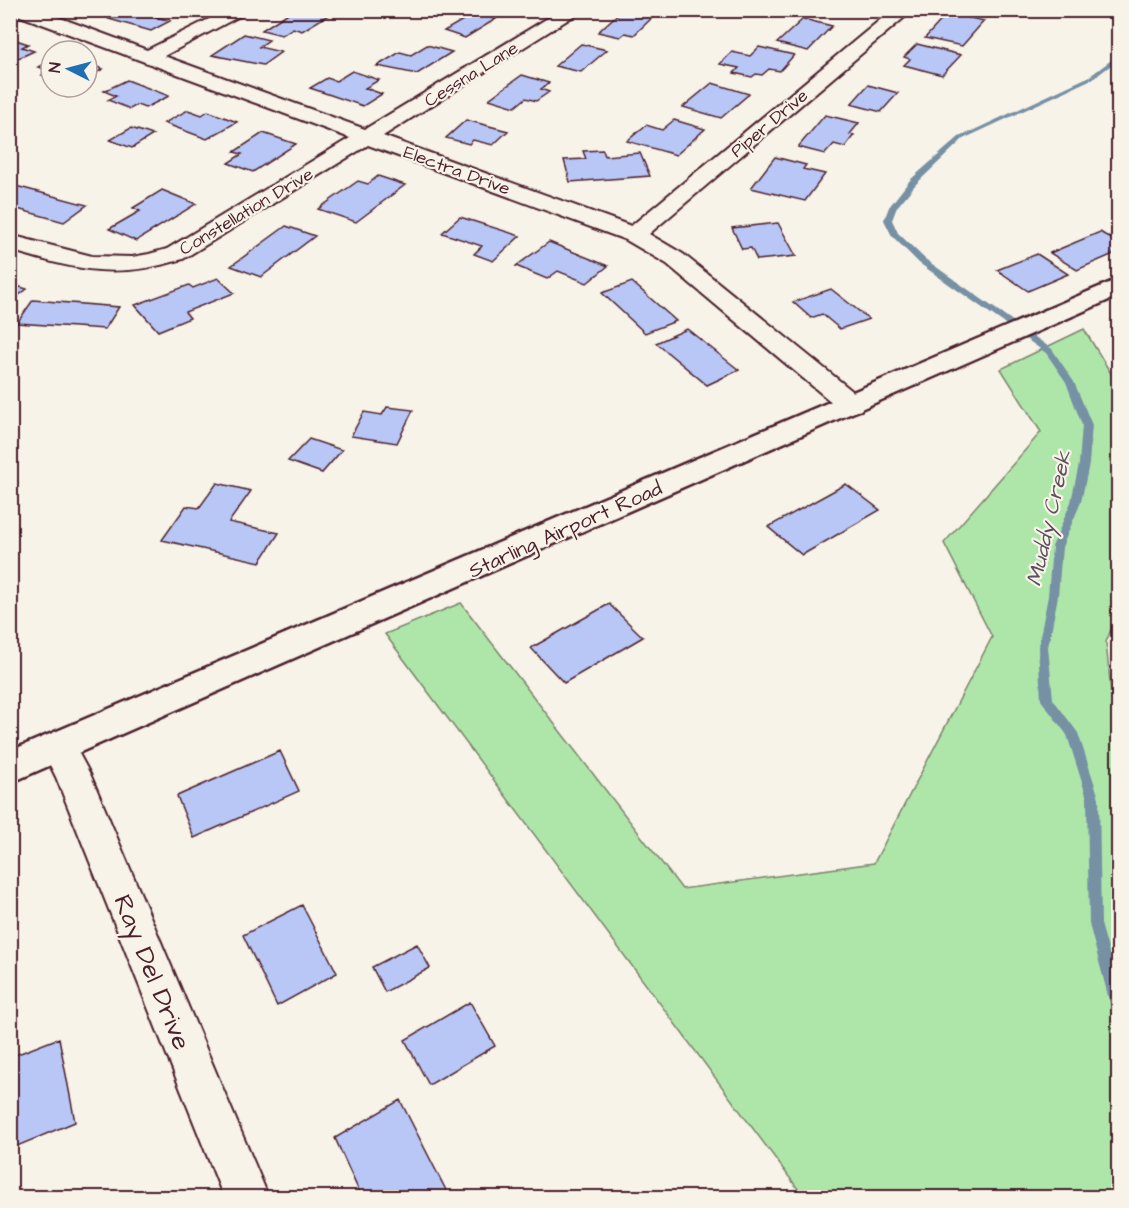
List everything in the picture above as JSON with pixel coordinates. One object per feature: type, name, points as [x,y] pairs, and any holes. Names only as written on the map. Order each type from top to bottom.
[{"type":"street","name":"Electra Drive","points":[[21,10],[634,235],[675,259],[851,404]]},
{"type":"street","points":[[149,56],[242,10]]},
{"type":"street","name":"Cessna Lane","points":[[369,137],[574,10]]},
{"type":"street","name":"Piper Drive","points":[[634,235],[904,10]]},
{"type":"street","name":"Constellation Drive","points":[[10,242],[94,266],[127,266],[160,260],[189,247],[369,137]]},
{"type":"street","name":"Starling Airport Road","points":[[10,768],[1119,287]]},
{"type":"street","name":"Ray Del Drive","points":[[58,747],[73,776],[247,1197]]},
{"type":"green space","points":[[1084,329],[1118,385],[1118,612],[1106,642],[1118,760],[1118,1197],[804,1197],[385,634],[461,603],[682,889],[874,863],[992,637],[944,543],[1041,432],[1001,369]]},
{"type":"building","points":[[126,10],[148,13],[159,10],[150,15],[170,21],[151,31],[109,19]]},
{"type":"building","points":[[293,10],[318,10],[330,14],[302,31],[293,28],[282,35],[262,30]]},
{"type":"building","points":[[622,10],[653,17],[634,35],[625,33],[620,37],[598,32]]},
{"type":"building","points":[[475,13],[496,19],[465,38],[444,31]]},
{"type":"building","points":[[948,13],[984,21],[962,46],[925,38]]},
{"type":"building","points":[[803,19],[832,26],[808,51],[777,43]]},
{"type":"building","points":[[244,34],[269,40],[259,47],[281,52],[263,65],[212,55]]},
{"type":"building","points":[[10,38],[28,44],[22,47],[34,51],[10,62]]},
{"type":"building","points":[[581,44],[607,50],[581,72],[555,66]]},
{"type":"building","points":[[917,44],[961,55],[942,75],[904,65],[910,59],[904,57]]},
{"type":"building","points":[[427,45],[452,52],[417,74],[377,66],[400,52],[411,55]]},
{"type":"building","points":[[759,47],[794,55],[780,71],[769,69],[762,75],[756,74],[752,77],[734,73],[739,68],[720,64],[732,52],[750,56]]},
{"type":"building","points":[[352,71],[379,80],[365,88],[382,94],[363,106],[310,88],[327,78],[336,81]]},
{"type":"building","points":[[522,75],[549,83],[541,89],[549,92],[536,101],[526,98],[515,107],[489,99]]},
{"type":"building","points":[[127,80],[169,96],[145,108],[137,105],[130,109],[108,100],[116,96],[104,91]]},
{"type":"building","points":[[712,83],[749,94],[721,118],[683,107]]},
{"type":"building","points":[[868,85],[898,93],[881,112],[851,104]]},
{"type":"building","points":[[188,110],[202,115],[208,111],[237,122],[207,139],[164,123]]},
{"type":"building","points":[[825,115],[859,123],[850,134],[854,135],[845,147],[834,144],[825,154],[798,147]]},
{"type":"building","points":[[466,120],[508,131],[493,145],[473,140],[469,144],[446,138]]},
{"type":"building","points":[[674,120],[705,129],[676,155],[627,141],[646,125],[662,130]]},
{"type":"building","points":[[131,128],[153,135],[132,148],[110,140]]},
{"type":"building","points":[[263,133],[296,144],[253,172],[228,163],[242,154],[234,152]]},
{"type":"building","points":[[603,150],[605,156],[640,153],[650,176],[570,182],[564,160],[586,159],[583,151]]},
{"type":"building","points":[[775,157],[806,165],[803,169],[825,174],[805,201],[751,188]]},
{"type":"building","points":[[378,176],[405,185],[356,222],[318,209],[358,181],[368,184]]},
{"type":"building","points":[[12,185],[87,205],[64,222],[10,207]]},
{"type":"building","points":[[162,190],[196,204],[136,241],[109,229],[140,211],[133,208]]},
{"type":"building","points":[[460,217],[520,236],[493,261],[474,254],[482,246],[442,233]]},
{"type":"building","points":[[778,223],[796,256],[757,260],[751,248],[742,249],[732,228]]},
{"type":"building","points":[[286,226],[315,236],[261,277],[231,266]]},
{"type":"building","points":[[1100,232],[1118,243],[1118,252],[1077,270],[1050,253]]},
{"type":"building","points":[[549,242],[608,266],[587,283],[558,271],[547,279],[516,266]]},
{"type":"building","points":[[1037,254],[1068,274],[1028,291],[997,270]]},
{"type":"building","points":[[218,278],[234,293],[185,312],[190,318],[158,331],[135,305],[189,285],[193,288]]},
{"type":"building","points":[[632,282],[676,321],[645,333],[602,293]]},
{"type":"building","points":[[10,284],[27,289],[10,302]]},
{"type":"building","points":[[831,289],[869,319],[840,329],[822,314],[811,318],[793,302]]},
{"type":"building","points":[[33,300],[119,307],[105,329],[17,323]]},
{"type":"building","points":[[687,329],[739,370],[707,385],[656,343]]},
{"type":"building","points":[[387,407],[413,410],[397,443],[351,436],[364,412],[382,415]]},
{"type":"building","points":[[309,439],[342,450],[322,473],[288,461]]},
{"type":"building","points":[[217,483],[251,491],[229,522],[279,533],[260,562],[162,540],[186,506],[199,508]]},
{"type":"building","points":[[846,484],[880,510],[802,555],[768,527]]},
{"type":"building","points":[[609,604],[643,637],[564,683],[531,648]]},
{"type":"building","points":[[280,751],[299,791],[194,838],[177,796]]},
{"type":"building","points":[[302,905],[337,973],[277,1006],[243,935]]},
{"type":"building","points":[[417,944],[430,968],[385,992],[372,967]]},
{"type":"building","points":[[470,1002],[495,1046],[429,1085],[405,1040]]},
{"type":"building","points":[[59,1038],[75,1122],[10,1149],[10,1057]]},
{"type":"building","points":[[400,1100],[450,1198],[362,1198],[335,1138]]},
{"type":"waterway","name":"Muddy Creek","points":[[1118,57],[1092,77],[961,138],[913,182],[893,207],[888,220],[895,234],[922,261],[1049,351],[1070,382],[1087,425],[1084,464],[1076,502],[1057,547],[1053,596],[1043,647],[1047,700],[1072,733],[1093,798],[1095,924],[1118,1007]]}]
